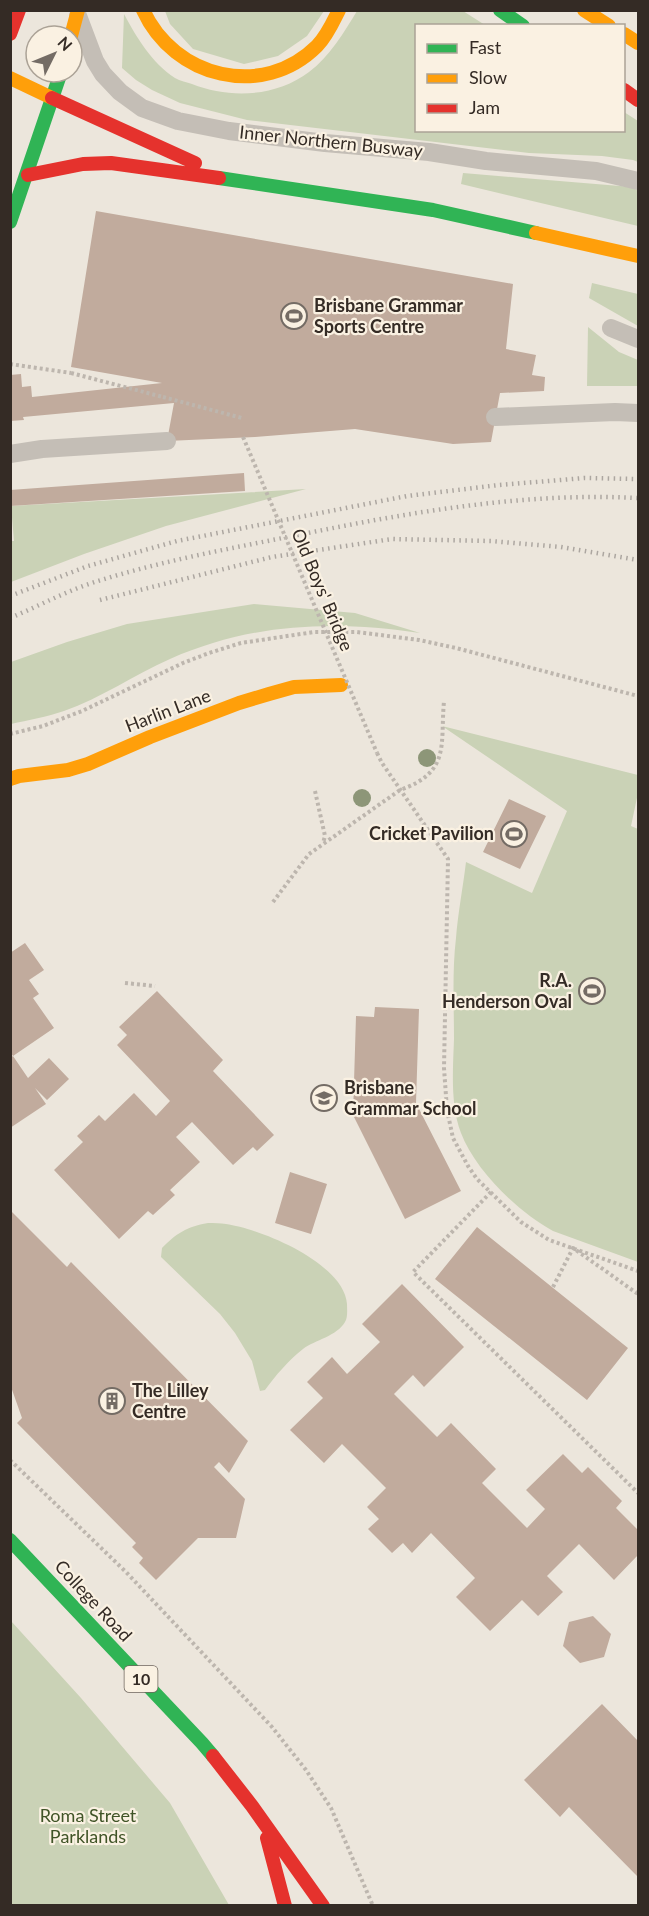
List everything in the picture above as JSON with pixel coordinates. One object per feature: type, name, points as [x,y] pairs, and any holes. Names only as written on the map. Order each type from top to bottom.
[{"type":"main road","points":[[10,34],[19,10]]},
{"type":"main road","points":[[143,10],[169,48],[186,61],[204,70],[244,77],[274,72],[302,58],[323,38],[339,10]]},
{"type":"main road","points":[[500,10],[520,24]]},
{"type":"main road","points":[[584,10],[606,24]]},
{"type":"main road","points":[[625,35],[639,43]]},
{"type":"main road","points":[[10,78],[232,180]]},
{"type":"main road","points":[[10,222],[28,175],[57,84]]},
{"type":"main road","points":[[625,91],[639,100]]},
{"type":"main road","points":[[10,180],[83,164],[111,163],[433,210],[639,256]]},
{"type":"main road","name":"Harlin Lane","points":[[10,779],[68,770],[88,764],[203,717],[285,689],[317,685],[341,686]]},
{"type":"main road","name":"College Road","points":[[10,1540],[202,1743],[252,1806],[323,1905]]},
{"type":"main road","name":"College Road","points":[[264,1824],[285,1905]]},
{"type":"lane","name":"Inner Northern Busway","points":[[78,13],[95,61],[103,74],[120,92],[142,108],[178,121],[229,131],[429,152],[486,161],[596,171],[639,181]]},
{"type":"lane","points":[[611,328],[639,339]]},
{"type":"lane","points":[[495,417],[639,413]]},
{"type":"lane","points":[[10,454],[42,449],[167,441]]},
{"type":"path","points":[[10,364],[71,373],[242,418]]},
{"type":"path","name":"Old Boys' Bridge","points":[[243,437],[377,753],[448,859],[444,1068],[448,1117],[453,1138],[459,1152],[477,1179],[521,1222],[549,1240],[573,1248]]},
{"type":"path","points":[[273,902],[309,854],[400,790],[416,784],[430,774],[439,760],[443,743],[444,701]]},
{"type":"path","points":[[309,854],[311,859],[309,856],[315,851],[319,849],[324,841],[315,791]]},
{"type":"path","points":[[124,983],[155,986]]},
{"type":"path","points":[[491,1192],[413,1272],[639,1493]]},
{"type":"path","points":[[573,1248],[639,1271]]},
{"type":"path","points":[[553,1287],[573,1248]]},
{"type":"path","points":[[573,1248],[639,1294]]},
{"type":"path","points":[[10,1460],[126,1572],[272,1727],[306,1770],[331,1808],[373,1905]]},
{"type":"green space","points":[[165,11],[324,11],[307,36],[278,56],[244,64],[193,49],[170,24]]},
{"type":"green space","points":[[357,11],[463,11],[483,24],[415,24],[415,132],[625,132],[625,113],[638,121],[638,162],[602,156],[529,153],[247,120],[180,103],[152,90],[122,68],[124,14],[140,41],[166,72],[181,81],[207,89],[237,93],[267,91],[296,80],[323,59]]},
{"type":"green space","points":[[463,173],[632,187],[638,191],[638,226],[461,184]]},
{"type":"green space","points":[[592,283],[638,294],[638,326],[589,298]]},
{"type":"green space","points":[[588,327],[619,352],[638,360],[638,386],[587,386]]},
{"type":"green space","points":[[306,489],[166,526],[11,582],[11,541],[14,541],[11,506]]},
{"type":"green space","points":[[254,604],[355,613],[420,633],[324,626],[262,632],[231,638],[170,659],[78,706],[11,724],[11,662],[127,624]]},
{"type":"green space","points":[[442,726],[638,775],[638,793],[631,826],[638,829],[638,1262],[553,1231],[526,1213],[487,1175],[476,1161],[461,1133],[457,1122],[453,1086],[454,976],[457,929],[466,862],[532,893],[567,811]]},
{"type":"green space","points":[[208,1223],[241,1227],[298,1250],[332,1275],[342,1289],[347,1304],[347,1313],[346,1320],[341,1327],[292,1358],[265,1390],[260,1391],[252,1361],[235,1333],[220,1314],[161,1257],[162,1248],[177,1235],[194,1226]]},
{"type":"green space","name":"Roma Street Parklands","points":[[11,1621],[81,1698],[170,1803],[229,1905],[11,1905]]},
{"type":"building","name":"Brisbane Grammar Sports Centre","points":[[96,211],[513,284],[506,349],[536,355],[532,375],[545,377],[544,391],[500,393],[491,442],[453,444],[355,429],[167,441],[174,403],[23,417],[24,420],[10,421],[10,375],[21,374],[22,387],[31,386],[32,397],[162,383],[71,367]]},
{"type":"building","points":[[244,473],[245,491],[10,506],[10,490]]},
{"type":"building","name":"Cricket Pavilion","points":[[509,799],[546,816],[520,869],[483,852]]},
{"type":"building","points":[[25,943],[44,970],[29,980],[39,994],[33,998],[54,1028],[13,1056],[10,1052],[10,953]]},
{"type":"building","points":[[157,991],[223,1060],[213,1071],[274,1135],[257,1151],[253,1147],[233,1165],[192,1122],[176,1137],[200,1162],[170,1190],[175,1195],[153,1215],[148,1211],[119,1239],[54,1170],[83,1142],[77,1136],[99,1115],[105,1121],[134,1093],[156,1116],[170,1101],[117,1045],[127,1035],[119,1027]]},
{"type":"building","points":[[375,1007],[419,1009],[416,1103],[461,1191],[405,1219],[353,1115],[356,1016],[374,1017]]},
{"type":"building","points":[[13,1056],[28,1078],[49,1058],[69,1079],[47,1100],[35,1088],[46,1104],[10,1128],[10,1058]]},
{"type":"building","points":[[290,1172],[327,1184],[311,1234],[275,1223]]},
{"type":"building","name":"The Lilley Centre","points":[[10,1210],[67,1267],[71,1262],[248,1441],[229,1473],[219,1462],[214,1467],[245,1499],[236,1538],[198,1538],[156,1580],[139,1563],[143,1558],[132,1547],[136,1543],[17,1423],[22,1418],[10,1384]]},
{"type":"building","points":[[477,1227],[628,1348],[587,1400],[435,1279]]},
{"type":"building","points":[[402,1284],[464,1347],[424,1387],[413,1375],[394,1394],[437,1437],[451,1423],[496,1469],[482,1483],[527,1528],[545,1509],[526,1490],[563,1454],[582,1473],[588,1467],[622,1501],[616,1508],[638,1530],[638,1555],[614,1580],[579,1544],[547,1576],[563,1592],[538,1616],[522,1600],[490,1631],[456,1597],[475,1578],[431,1533],[412,1553],[403,1543],[392,1553],[368,1529],[379,1519],[367,1507],[386,1488],[342,1444],[324,1463],[290,1430],[323,1398],[307,1382],[332,1357],[347,1374],[380,1342],[362,1324]]},
{"type":"building","points":[[593,1616],[611,1634],[604,1657],[580,1663],[563,1646],[569,1622]]},
{"type":"building","points":[[602,1704],[638,1741],[638,1877],[569,1807],[560,1817],[524,1780]]},
{"type":"railway","points":[[10,596],[88,566],[177,541],[407,496],[585,478],[638,479]]},
{"type":"railway","points":[[10,618],[76,589],[146,567],[336,528],[421,512],[508,501],[551,498],[638,498]]},
{"type":"railway","points":[[100,600],[272,557],[392,539],[491,541],[561,547],[638,560]]},
{"type":"traffic: fast","points":[[500,10],[520,24]]},
{"type":"traffic: fast","points":[[10,222],[57,84]]},
{"type":"traffic: fast","points":[[219,178],[433,210],[536,233]]},
{"type":"traffic: fast","points":[[10,1540],[213,1756]]},
{"type":"traffic: slow","points":[[74,24],[78,10]]},
{"type":"traffic: slow","points":[[143,10],[157,33],[176,52],[197,66],[221,74],[246,76],[271,73],[295,63],[321,42],[339,10]]},
{"type":"traffic: slow","points":[[584,10],[606,24]]},
{"type":"traffic: slow","points":[[625,35],[638,43]]},
{"type":"traffic: slow","points":[[10,78],[52,98]]},
{"type":"traffic: slow","points":[[536,233],[638,256]]},
{"type":"traffic: slow","points":[[10,779],[68,770],[88,764],[150,737],[269,694],[294,687],[341,685]]},
{"type":"traffic: jam","points":[[10,34],[19,10]]},
{"type":"traffic: jam","points":[[625,91],[638,100]]},
{"type":"traffic: jam","points":[[52,98],[195,163]]},
{"type":"traffic: jam","points":[[28,175],[83,164],[111,163],[219,178]]},
{"type":"traffic: jam","points":[[213,1756],[252,1806],[323,1906]]},
{"type":"traffic: jam","points":[[267,1838],[285,1906]]},
{"type":"place","name":"Brisbane Grammar Sports Centre","points":[[294,316]]},
{"type":"place","name":"Cricket Pavilion","points":[[514,834]]},
{"type":"place","name":"R.A. Henderson Oval","points":[[592,991]]},
{"type":"place","name":"Brisbane Grammar School","points":[[324,1098]]},
{"type":"place","name":"The Lilley Centre","points":[[112,1401]]}]
